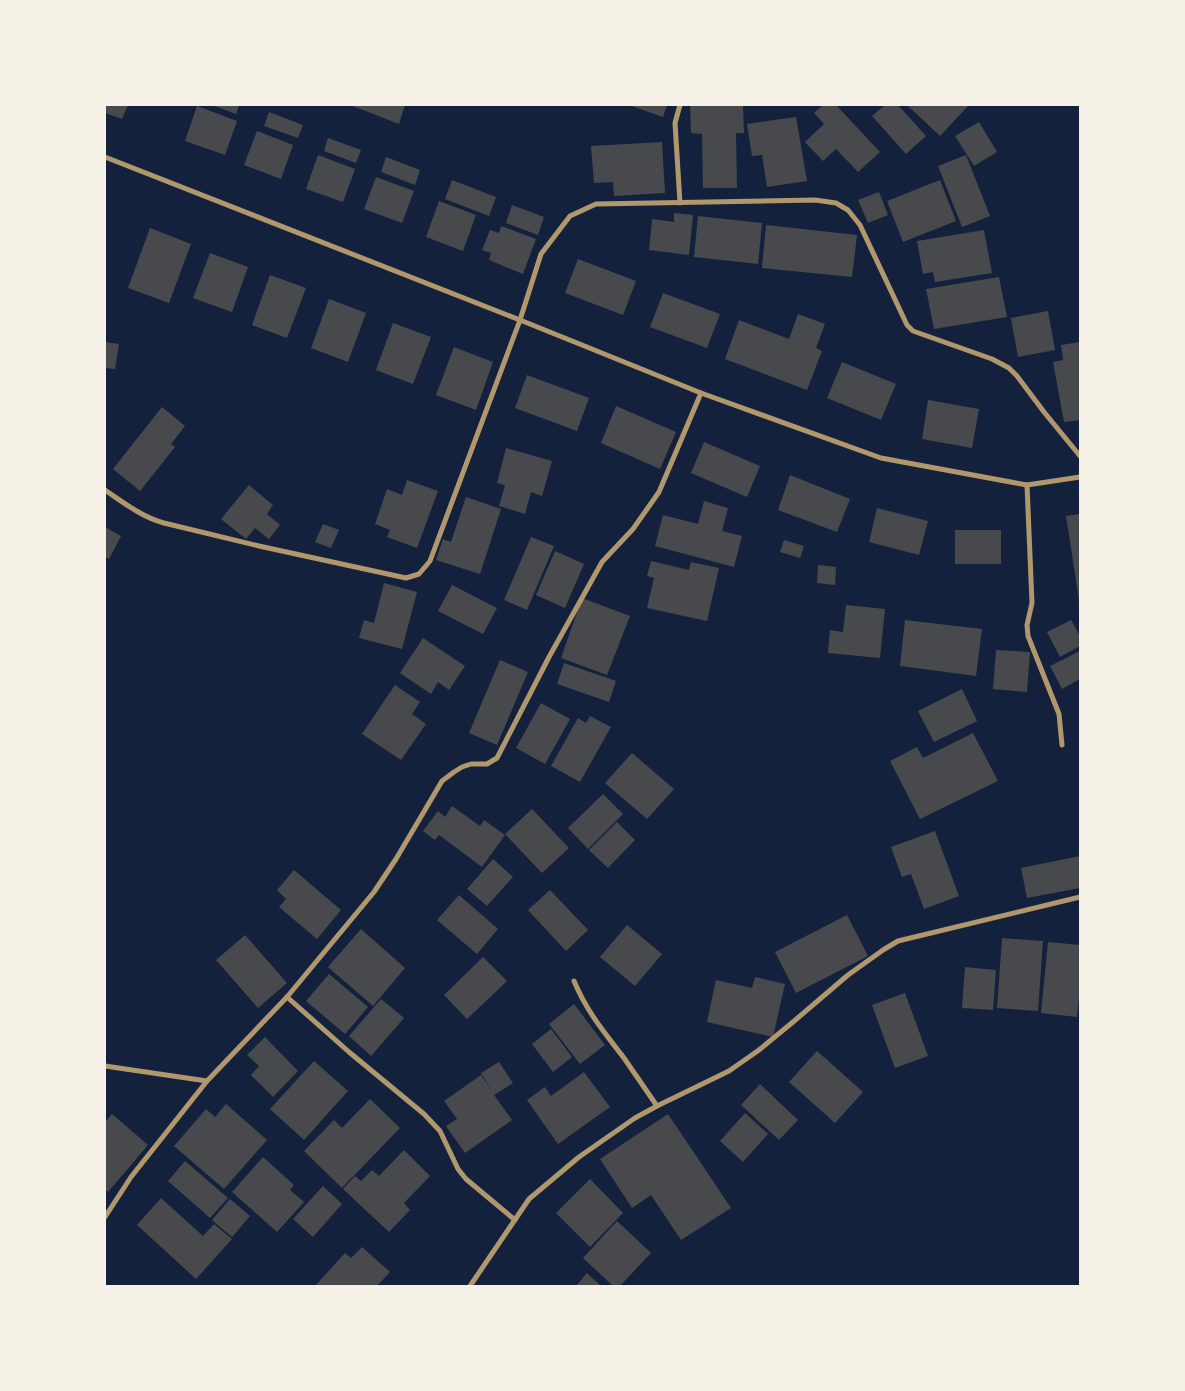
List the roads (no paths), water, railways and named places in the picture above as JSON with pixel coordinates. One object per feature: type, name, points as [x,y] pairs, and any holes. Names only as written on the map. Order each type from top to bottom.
[{"type":"street","points":[[680,105],[675,123],[680,203]]},
{"type":"street","points":[[105,157],[701,393],[881,458],[1027,485],[1080,477]]},
{"type":"street","points":[[105,490],[150,519],[164,523],[406,578],[419,574],[430,561],[520,320],[541,254],[570,216],[596,204],[815,200],[836,204],[848,210],[860,226],[907,326],[913,331],[992,359],[1010,368],[1080,456]]},
{"type":"street","points":[[105,1217],[131,1177],[207,1081],[287,997],[374,892],[396,859],[442,781],[462,767],[471,764],[487,764],[497,758],[549,657],[602,562],[633,529],[659,492],[701,393]]},
{"type":"street","points":[[1027,485],[1032,603],[1027,625],[1028,636],[1059,714],[1062,745]]},
{"type":"street","points":[[470,1286],[529,1199],[579,1156],[635,1118],[729,1071],[759,1050],[848,975],[883,950],[898,941],[1080,897]]},
{"type":"street","points":[[574,981],[593,1019],[657,1106]]},
{"type":"street","points":[[287,997],[349,1052],[424,1114],[440,1131],[458,1169],[466,1179],[515,1220]]},
{"type":"street","points":[[105,1066],[207,1081]]}]
